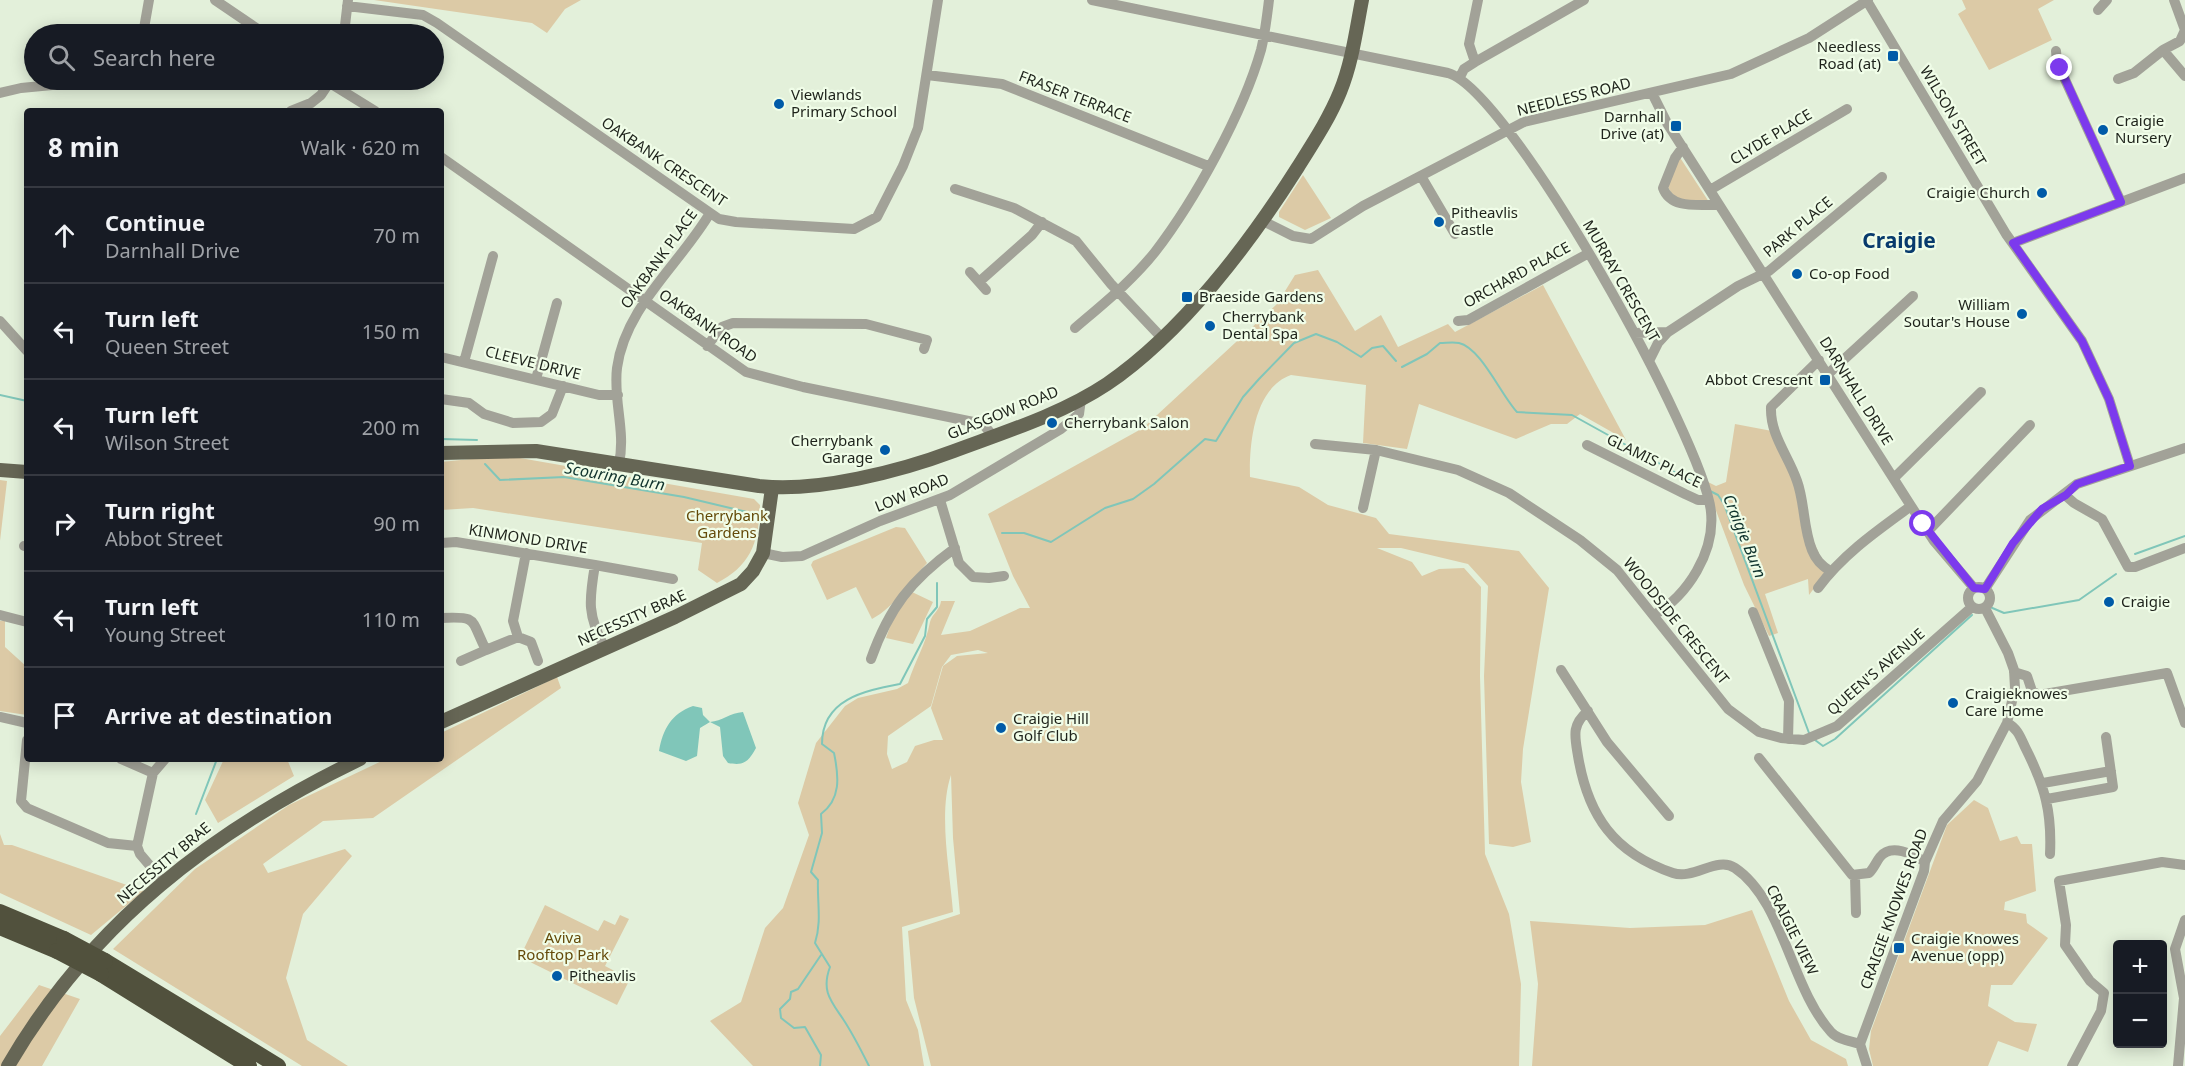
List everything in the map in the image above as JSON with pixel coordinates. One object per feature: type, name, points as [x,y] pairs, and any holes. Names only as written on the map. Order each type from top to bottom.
[{"type":"highway","points":[[0,912],[278,1066]]},
{"type":"highway","points":[[0,927],[61,945]]},
{"type":"highway","points":[[103,967],[249,1066]]},
{"type":"main road","name":"GLASGOW ROAD","points":[[444,453],[493,450],[536,451],[772,488],[795,487],[896,471],[993,436],[1081,399],[1116,377],[1161,337],[1228,265],[1263,221],[1331,112],[1352,53],[1362,0]]},
{"type":"main road","points":[[0,470],[24,472]]},
{"type":"main road","name":"NECESSITY BRAE","points":[[444,721],[741,584],[753,571],[763,553],[772,488]]},
{"type":"main road","name":"NECESSITY BRAE","points":[[8,1066],[26,1035],[69,977],[118,924],[163,881],[224,834],[286,796],[354,762]]},
{"type":"street","points":[[144,24],[148,0]]},
{"type":"street","points":[[215,0],[250,24]]},
{"type":"street","name":"OAKBANK CRESCENT","points":[[444,28],[719,219],[854,229],[877,217],[913,144],[927,75],[938,0]]},
{"type":"street","points":[[1092,0],[1140,5],[1264,35],[1460,77],[1464,69],[1474,62],[1584,0]]},
{"type":"street","points":[[1076,328],[1118,291],[1154,252],[1185,208],[1239,110],[1264,35],[1269,0]]},
{"type":"street","points":[[1474,62],[1469,44],[1478,0]]},
{"type":"street","name":"NEEDLESS ROAD","points":[[1263,221],[1299,239],[1311,239],[1354,211],[1532,119],[1731,74],[1774,56],[1824,30],[1867,0]]},
{"type":"street","name":"WILSON STREET","points":[[1867,0],[2013,243],[2082,341],[2109,399],[2130,466]]},
{"type":"street","points":[[2098,10],[2107,0]]},
{"type":"street","points":[[2118,79],[2134,73],[2163,50],[2180,41],[2185,30],[2174,0]]},
{"type":"street","points":[[345,24],[348,3]]},
{"type":"street","name":"OAKBANK CRESCENT","points":[[348,3],[423,15],[438,24]]},
{"type":"street","points":[[2163,50],[2185,76]]},
{"type":"street","points":[[2056,51],[2056,62],[2121,202]]},
{"type":"street","name":"FRASER TERRACE","points":[[927,75],[1002,84],[1208,166]]},
{"type":"street","name":"MURRAY CRESCENT","points":[[1460,77],[1469,84],[1508,131],[1589,253],[1649,361],[1705,492],[1711,511],[1711,531],[1703,560],[1689,584],[1654,615]]},
{"type":"street","points":[[0,93],[24,88]]},
{"type":"street","points":[[298,108],[311,103],[324,90]]},
{"type":"street","points":[[342,90],[370,108]]},
{"type":"street","name":"DARNHALL DRIVE","points":[[1652,93],[1655,103],[1911,506],[1928,531],[1979,589]]},
{"type":"street","name":"CLYDE PLACE","points":[[1710,190],[1847,109]]},
{"type":"street","points":[[1683,147],[1675,158],[1663,188],[1666,197],[1673,202],[1719,205]]},
{"type":"street","name":"OAKBANK ROAD","points":[[444,159],[707,346],[755,376],[982,424],[993,436]]},
{"type":"street","points":[[1421,176],[1455,234]]},
{"type":"street","name":"PARK PLACE","points":[[1649,361],[1668,332],[1764,273],[1882,177]]},
{"type":"street","points":[[2013,243],[2185,178]]},
{"type":"street","points":[[955,189],[1014,208],[1076,241],[1161,337]]},
{"type":"street","name":"OAKBANK PLACE","points":[[619,463],[622,449],[616,370],[620,351],[632,321],[710,213]]},
{"type":"street","points":[[970,272],[982,286],[1042,222]]},
{"type":"street","name":"ORCHARD PLACE","points":[[1458,321],[1468,320],[1589,253]]},
{"type":"street","points":[[464,362],[493,256]]},
{"type":"street","points":[[1828,374],[1913,296]]},
{"type":"street","points":[[536,379],[557,303]]},
{"type":"street","points":[[0,321],[24,348]]},
{"type":"street","points":[[707,346],[722,327],[733,323],[866,324],[927,340],[924,350]]},
{"type":"street","name":"PARK PLACE","points":[[1635,333],[1668,332]]},
{"type":"street","name":"CLEEVE DRIVE","points":[[444,358],[599,395],[618,395]]},
{"type":"street","points":[[1819,360],[1770,407],[1770,419],[1773,432],[1790,462],[1801,494],[1812,550],[1818,562],[1830,571]]},
{"type":"street","points":[[444,399],[469,403],[484,414],[513,423],[541,422],[552,414],[563,386]]},
{"type":"street","points":[[1894,478],[1981,392]]},
{"type":"street","name":"LOW ROAD","points":[[763,553],[782,557],[802,555],[880,521],[940,500],[985,477],[1061,429],[1078,414],[1081,399]]},
{"type":"street","points":[[1928,531],[2030,425]]},
{"type":"street","name":"WOODSIDE CRESCENT","points":[[1315,444],[1376,450],[1458,470],[1509,493],[1580,540],[1617,570],[1728,709],[1759,732],[1788,739]]},
{"type":"street","name":"GLAMIS PLACE","points":[[1587,445],[1698,500],[1705,492]]},
{"type":"street","points":[[1979,589],[1990,600],[1984,608],[1972,607],[1968,597],[1979,589],[2030,520],[2042,509],[2066,495],[2077,484],[2185,448]]},
{"type":"street","points":[[1363,508],[1376,450]]},
{"type":"street","points":[[2066,495],[2074,503],[2102,519],[2128,567],[2135,567],[2185,548]]},
{"type":"street","points":[[940,500],[959,563],[973,577],[1004,576]]},
{"type":"street","points":[[1818,588],[1830,571],[1865,539],[1911,506]]},
{"type":"street","name":"KINMOND DRIVE","points":[[444,543],[456,542],[595,565],[589,610],[604,648]]},
{"type":"street","points":[[871,659],[883,625],[898,601],[936,561],[955,548]]},
{"type":"street","points":[[518,637],[513,621],[526,553]]},
{"type":"street","points":[[595,565],[673,579]]},
{"type":"street","name":"QUEEN'S AVENUE","points":[[1788,739],[1815,737],[1848,719],[1972,607]]},
{"type":"street","name":"CRAIGIE KNOWES ROAD","points":[[1860,1044],[1924,871],[1925,862],[1943,821],[1977,781],[2007,723],[2014,688],[2014,672],[2008,653],[1984,608]]},
{"type":"street","points":[[1753,612],[1789,701],[1788,739]]},
{"type":"street","points":[[0,615],[24,621]]},
{"type":"street","points":[[444,618],[466,617],[473,620],[486,650]]},
{"type":"street","points":[[461,661],[518,637],[531,642],[538,661]]},
{"type":"street","points":[[1561,670],[1607,742],[1669,816]]},
{"type":"street","points":[[2014,672],[2026,676],[2032,691],[2039,695],[2168,672],[2185,723]]},
{"type":"street","name":"CRAIGIE VIEW","points":[[1587,711],[1577,722],[1574,731],[1584,786],[1601,823],[1625,847],[1671,873],[1687,875],[1720,865],[1729,865],[1753,883],[1768,908],[1794,972],[1831,1034],[1860,1044]]},
{"type":"street","points":[[0,717],[24,722]]},
{"type":"street","points":[[2007,723],[2018,732],[2043,783],[2051,822],[2050,855]]},
{"type":"street","points":[[2047,799],[2113,786],[2106,737]]},
{"type":"street","points":[[1759,758],[1849,872],[1855,876]]},
{"type":"street","points":[[25,762],[21,801],[27,808],[108,843],[137,846]]},
{"type":"street","points":[[128,762],[153,773]]},
{"type":"street","points":[[162,762],[153,773],[137,846],[140,854],[163,881]]},
{"type":"street","points":[[2043,783],[2111,771]]},
{"type":"street","points":[[1855,876],[1871,871],[1881,856],[1890,850],[1905,852],[1925,862]]},
{"type":"street","points":[[2072,1066],[2101,1011],[2104,993],[2091,981],[2065,945],[2066,925],[2059,881],[2162,862],[2185,866]]},
{"type":"street","points":[[1855,876],[1856,913]]},
{"type":"street","points":[[2178,1066],[2184,998],[2175,949],[2185,920]]},
{"type":"street","points":[[1860,1044],[1867,1066]]},
{"type":"green space","points":[[374,0],[581,0],[565,9],[547,33],[532,23]]},
{"type":"green space","points":[[1962,0],[2054,0],[2038,9],[2052,40],[1989,70],[1958,14],[1966,9]]},
{"type":"green space","points":[[1679,156],[1709,202],[1684,201],[1671,192],[1667,185]]},
{"type":"green space","points":[[1303,175],[1331,218],[1305,230],[1279,217],[1279,212]]},
{"type":"green space","points":[[1318,270],[1355,331],[1381,315],[1398,347],[1448,324],[1455,332],[1543,285],[1626,440],[1580,414],[1567,424],[1551,424],[1516,439],[1419,404],[1407,449],[1363,443],[1366,385],[1291,375],[1269,392],[1256,418],[1253,434],[1250,477],[1299,487],[1328,505],[1376,518],[1389,534],[1519,551],[1549,588],[1523,749],[1521,782],[1531,842],[1513,847],[1489,844],[1484,676],[1488,586],[1468,564],[1401,548],[1377,548],[1412,562],[1422,576],[1439,569],[1464,568],[1481,587],[1480,676],[1485,854],[1509,914],[1521,984],[1519,1066],[931,1066],[914,998],[908,931],[960,914],[953,838],[951,775],[947,790],[945,824],[953,912],[902,927],[906,1000],[918,1030],[924,1066],[753,1066],[710,1021],[741,1002],[765,928],[783,908],[809,835],[798,803],[816,743],[845,706],[858,698],[897,689],[908,683],[931,619],[941,601],[955,601],[941,635],[970,631],[1020,608],[1030,608],[1013,576],[988,514],[1143,428],[1277,304],[1295,275]],"holes":[[[978,650],[988,653],[957,656],[943,666],[931,708],[943,740],[934,740],[915,746],[907,762],[892,769],[887,754],[888,736],[931,706],[942,667],[951,655]]]},
{"type":"green space","points":[[1735,424],[1772,431],[1795,481],[1803,518],[1827,571],[1809,595],[1808,579],[1765,594],[1778,633],[1769,636],[1744,585],[1715,508],[1708,482],[1716,486],[1726,482]]},
{"type":"green space","name":"Cherrybank Gardens","points":[[491,457],[520,458],[754,499],[760,505],[758,531],[745,561],[738,569],[717,583],[698,570],[702,543],[473,508],[444,510],[444,462]]},
{"type":"green space","points":[[0,480],[7,481],[0,541]]},
{"type":"green space","points":[[896,527],[905,528],[927,563],[895,601],[872,619],[856,587],[827,600],[811,565],[813,561]]},
{"type":"green space","points":[[912,592],[933,602],[913,644],[886,638],[894,615]]},
{"type":"green space","points":[[0,621],[5,621],[5,647],[24,664],[24,715],[0,711]]},
{"type":"green space","points":[[557,677],[561,688],[373,818],[323,821],[263,864],[268,873],[345,849],[352,856],[303,914],[286,978],[307,1040],[348,1066],[302,1066],[113,949],[195,869],[289,805],[380,762],[444,762],[444,732]]},
{"type":"green space","points":[[223,762],[288,762],[294,776],[218,823],[205,800]]},
{"type":"green space","points":[[1974,800],[1988,808],[2000,841],[2017,836],[2021,844],[2032,844],[2036,891],[2005,902],[2004,910],[2026,914],[2027,923],[2048,938],[2012,985],[1991,985],[1988,1006],[2015,1022],[2037,1024],[2028,1052],[1998,1041],[1988,1066],[1873,1066],[1869,1049],[1871,1031],[1947,825]]},
{"type":"green space","points":[[0,834],[4,845],[12,845],[144,891],[91,935],[0,893]]},
{"type":"green space","name":"Aviva Rooftop Park","points":[[545,905],[598,931],[604,920],[615,925],[620,915],[629,919],[605,966],[630,979],[617,1005],[520,957]]},
{"type":"green space","points":[[1752,910],[1789,1001],[1811,1040],[1846,1059],[1848,1066],[1532,1066],[1538,984],[1530,921],[1630,928],[1705,925]]},
{"type":"green space","points":[[39,985],[80,999],[42,1066],[0,1066],[0,1036]]},
{"type":"water","points":[[693,706],[702,708],[703,715],[710,722],[700,728],[697,756],[686,761],[659,751],[669,723],[679,713]]},
{"type":"water","points":[[743,712],[756,748],[748,760],[738,764],[728,763],[723,756],[720,727],[710,722]]},
{"type":"waterway","name":"Craigie Burn","points":[[1002,533],[1024,533],[1051,542],[1105,508],[1133,499],[1154,484],[1205,439],[1216,441],[1243,397],[1294,343],[1316,334],[1337,342],[1361,357],[1372,348],[1383,346],[1396,361]]},
{"type":"waterway","name":"Craigie Burn","points":[[1402,367],[1427,354],[1440,343],[1459,343],[1467,347],[1483,363],[1517,412],[1572,415],[1700,486]]},
{"type":"waterway","name":"Scouring Burn","points":[[0,395],[24,400]]},
{"type":"waterway","name":"Scouring Burn","points":[[444,439],[477,440]]},
{"type":"waterway","name":"Scouring Burn","points":[[485,464],[500,480],[564,477],[684,497],[747,512]]},
{"type":"waterway","name":"Craigie Burn","points":[[1710,491],[1718,495],[1724,504],[1809,733]]},
{"type":"waterway","name":"Craigie Burn","points":[[2135,554],[2185,536]]},
{"type":"waterway","name":"Craigie Burn","points":[[1990,607],[2004,613],[2079,600],[2116,574]]},
{"type":"waterway","points":[[869,1066],[829,995],[827,975],[830,967],[815,943],[819,919],[818,880],[811,872],[822,833],[821,814],[832,802],[837,787],[834,753],[822,744],[824,729],[829,717],[837,707],[848,700],[860,694],[900,684],[925,636],[927,619],[937,607],[937,583]]},
{"type":"waterway","name":"Craigie Burn","points":[[1815,740],[1823,746],[1835,739],[1972,615]]},
{"type":"waterway","points":[[196,814],[216,762]]},
{"type":"waterway","points":[[820,1066],[821,1055],[805,1027],[794,1028],[781,1018],[780,1009],[790,999],[791,992],[798,989],[821,955]]},
{"type":"place","name":"Needless Road (at)","points":[[1893,56]]},
{"type":"place","name":"Viewlands Primary School","points":[[779,104]]},
{"type":"place","name":"Darnhall Drive (at)","points":[[1676,126]]},
{"type":"place","name":"Craigie Nursery","points":[[2103,130]]},
{"type":"place","name":"Craigie Church","points":[[2042,193]]},
{"type":"place","name":"Pitheavlis Castle","points":[[1439,222]]},
{"type":"place","name":"Co-op Food","points":[[1797,274]]},
{"type":"place","name":"Braeside Gardens","points":[[1187,297]]},
{"type":"place","name":"William Soutar's House","points":[[2022,314]]},
{"type":"place","name":"Cherrybank Dental Spa","points":[[1210,326]]},
{"type":"place","name":"Abbot Crescent","points":[[1825,380]]},
{"type":"place","name":"Cherrybank Salon","points":[[1052,423]]},
{"type":"place","name":"Cherrybank Garage","points":[[885,450]]},
{"type":"place","name":"Craigie","points":[[2109,602]]},
{"type":"place","name":"Craigieknowes Care Home","points":[[1953,703]]},
{"type":"place","name":"Craigie Hill Golf Club","points":[[1001,728]]},
{"type":"place","name":"Craigie Knowes Avenue (opp)","points":[[1899,948]]},
{"type":"place","name":"Pitheavlis","points":[[557,976]]},
{"type":"district","name":"Craigie","points":[[1899,241]]},
{"type":"route","points":[[1923,524],[1934,541],[1974,588],[1985,589],[2013,543],[2030,520],[2042,509],[2066,495],[2077,484],[2130,466],[2109,399],[2082,341],[2013,243],[2121,202],[2060,68]]}]
